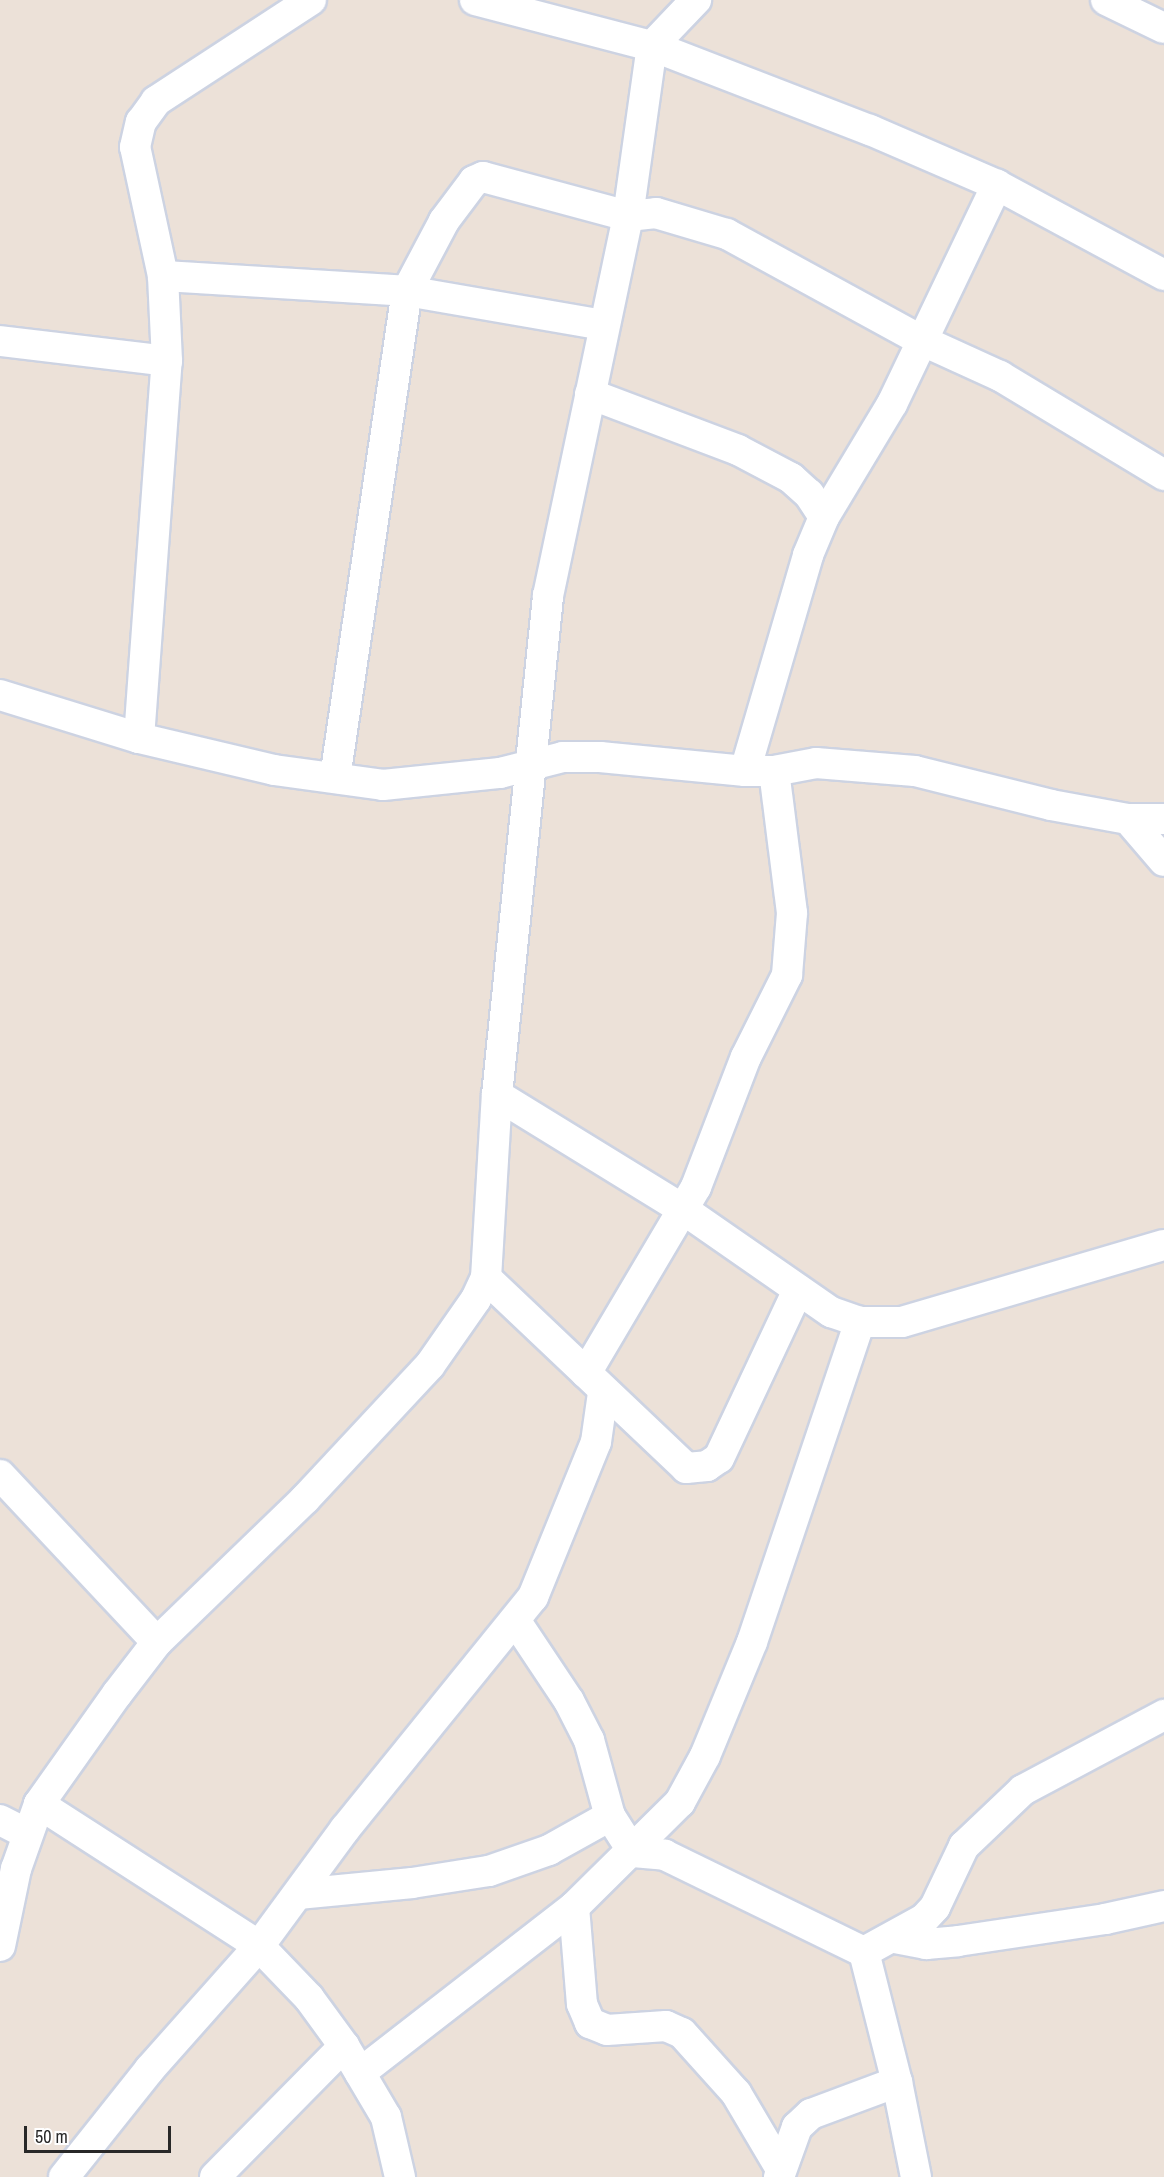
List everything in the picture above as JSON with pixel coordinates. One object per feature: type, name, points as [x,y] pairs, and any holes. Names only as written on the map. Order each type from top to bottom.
[{"type":"street","points":[[139,738],[167,361],[163,276],[135,147],[141,122],[156,101],[311,0]]},
{"type":"street","points":[[475,0],[652,46],[870,130],[997,185],[1164,275]]},
{"type":"street","points":[[0,1946],[16,1869],[39,1804],[156,1642],[305,1499],[430,1365],[476,1299],[486,1278],[498,1095],[548,596],[603,325],[628,216],[652,46],[696,0]]},
{"type":"street","points":[[1106,0],[1162,22]]},
{"type":"street","points":[[335,778],[407,291],[444,221],[474,181],[483,177],[628,216],[656,213],[727,234],[921,340],[1000,376],[1164,476]]},
{"type":"street","points":[[745,771],[808,555],[824,518],[892,404],[997,185]]},
{"type":"street","points":[[163,276],[407,291],[603,325]]},
{"type":"street","points":[[0,341],[167,361]]},
{"type":"street","points":[[590,394],[738,450],[790,478],[809,494],[824,518]]},
{"type":"street","points":[[0,695],[139,738],[274,770],[384,785],[500,773],[563,757],[600,757],[745,771],[774,771],[816,763],[915,771],[1051,805],[1128,819],[1164,819]]},
{"type":"street","points":[[64,2177],[149,2070],[259,1946],[297,1894],[533,1597],[596,1442],[595,1383],[705,1166],[746,1057],[787,975],[792,913],[774,771]]},
{"type":"street","points":[[1128,819],[1164,861]]},
{"type":"street","points":[[498,1095],[684,1210],[831,1312],[861,1322],[902,1322],[1164,1245]]},
{"type":"street","points":[[486,1278],[686,1468],[707,1466],[719,1458],[798,1290]]},
{"type":"street","points":[[360,2073],[574,1907],[633,1852],[680,1802],[705,1756],[780,1565],[861,1322]]},
{"type":"street","points":[[6,1494],[156,1642]]},
{"type":"street","points":[[515,1620],[570,1701],[589,1740],[610,1816],[633,1852]]},
{"type":"street","points":[[864,1952],[895,1938],[929,1913],[964,1846],[1023,1790],[1164,1715]]},
{"type":"street","points":[[39,1804],[259,1946],[309,1998],[344,2046],[386,2117],[400,2177]]},
{"type":"street","points":[[297,1894],[412,1883],[489,1871],[549,1850],[610,1816]]},
{"type":"street","points":[[0,1820],[28,1834]]},
{"type":"street","points":[[633,1852],[665,1855],[864,1952],[897,2082],[916,2177]]},
{"type":"street","points":[[895,1938],[927,1944],[958,1941],[1105,1919],[1164,1906]]},
{"type":"street","points":[[574,1907],[582,2004],[590,2023],[607,2030],[666,2026],[682,2033],[736,2093],[780,2173]]},
{"type":"street","points":[[214,2177],[344,2046]]},
{"type":"street","points":[[780,2173],[797,2127],[811,2114],[897,2082]]}]
